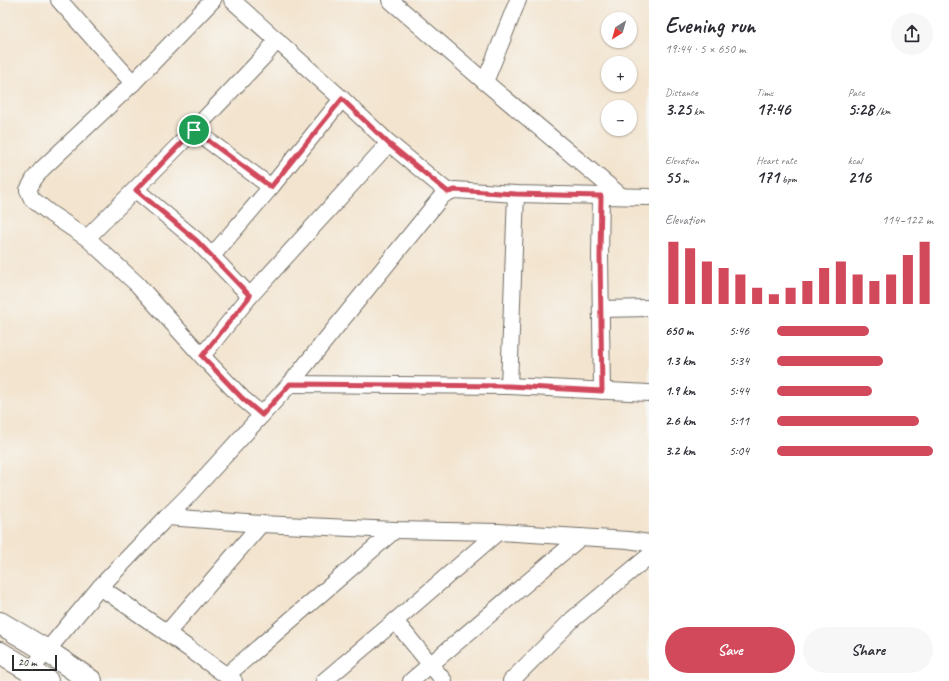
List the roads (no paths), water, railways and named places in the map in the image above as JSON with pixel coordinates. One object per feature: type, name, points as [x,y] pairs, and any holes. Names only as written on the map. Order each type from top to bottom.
[{"type":"main road","points":[[0,624],[47,651],[91,681]]},
{"type":"main road","points":[[0,653],[39,676]]},
{"type":"street","points":[[59,0],[133,83]]},
{"type":"street","points":[[213,0],[133,83],[42,169],[28,190],[32,199],[50,214],[87,238],[137,284],[242,398],[262,415]]},
{"type":"street","points":[[232,0],[342,99],[389,144],[448,192]]},
{"type":"street","points":[[390,0],[621,196]]},
{"type":"street","points":[[485,82],[518,0]]},
{"type":"street","points":[[87,238],[194,130],[265,55],[277,40]]},
{"type":"street","points":[[212,256],[271,187],[342,99]]},
{"type":"street","points":[[194,130],[271,187]]},
{"type":"street","points":[[202,356],[250,296],[389,144]]},
{"type":"street","points":[[136,190],[197,241],[250,296]]},
{"type":"street","points":[[39,676],[47,651],[100,587],[290,384],[442,196],[455,190],[516,194],[649,197]]},
{"type":"street","points":[[509,386],[516,194]]},
{"type":"street","points":[[601,196],[602,391]]},
{"type":"street","points":[[601,308],[649,308]]},
{"type":"street","points":[[290,384],[509,386],[649,393]]},
{"type":"street","points":[[167,517],[262,524],[395,530],[498,532],[628,540],[649,543]]},
{"type":"street","points":[[167,632],[262,524]]},
{"type":"street","points":[[100,587],[167,632],[231,678],[395,530]]},
{"type":"street","points":[[324,681],[498,532]]},
{"type":"street","points":[[411,681],[581,537]]},
{"type":"street","points":[[511,681],[574,619],[649,556]]},
{"type":"street","points":[[394,621],[444,681]]}]
